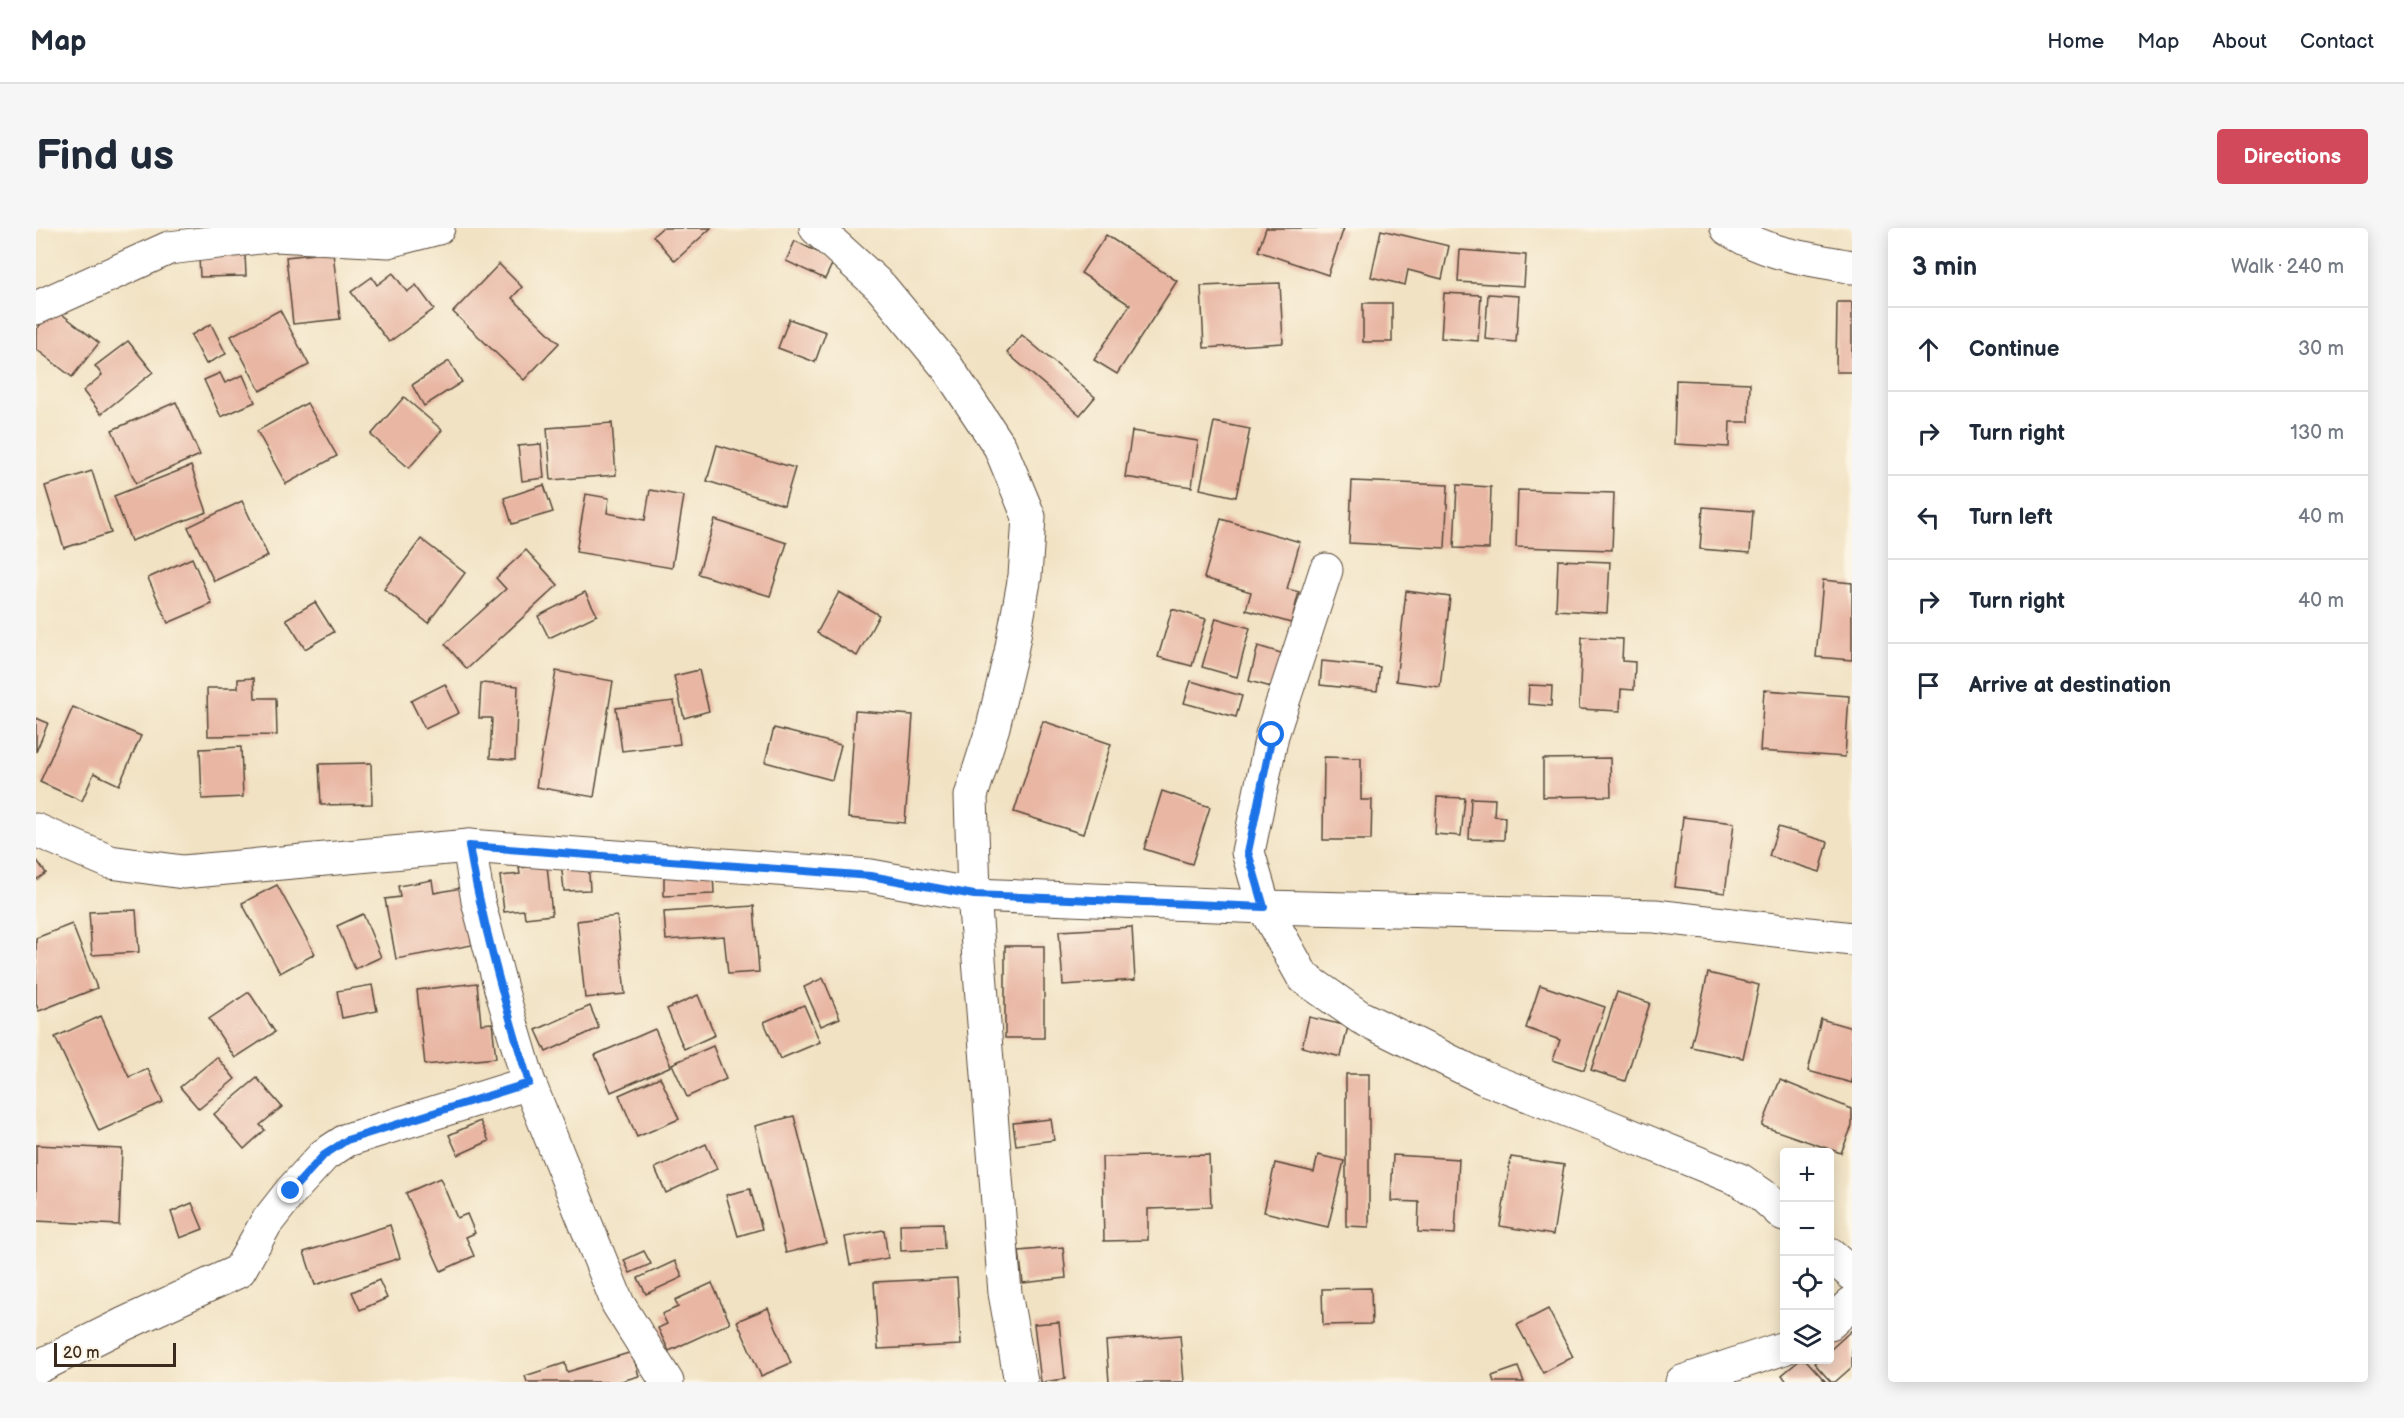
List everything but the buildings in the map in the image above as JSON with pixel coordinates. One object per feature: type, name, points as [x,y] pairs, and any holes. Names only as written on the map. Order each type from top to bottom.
[{"type":"street","points":[[36,308],[169,248],[276,235],[388,241],[438,228]]},
{"type":"street","points":[[816,228],[881,287],[947,367],[1000,447],[1029,518],[1025,576],[1011,652],[993,727],[971,796],[974,895],[1005,1293],[1021,1382]]},
{"type":"street","points":[[1727,228],[1749,243],[1788,255],[1852,267]]},
{"type":"street","points":[[1326,570],[1272,735],[1248,852],[1264,907],[1303,977],[1360,1017],[1484,1078],[1740,1180],[1780,1211]]},
{"type":"street","points":[[36,830],[110,862],[183,872],[469,846],[871,876],[974,895],[1264,907],[1655,916],[1852,939]]},
{"type":"street","points":[[469,846],[478,901],[529,1083],[618,1304],[667,1382]]},
{"type":"street","points":[[36,1368],[239,1271],[266,1223],[291,1191],[324,1155],[347,1140],[529,1083]]},
{"type":"street","points":[[1831,1256],[1852,1274]]},
{"type":"street","points":[[1834,1319],[1852,1302]]},
{"type":"street","points":[[1682,1382],[1780,1350]]},
{"type":"route","points":[[291,1191],[324,1155],[347,1140],[529,1083],[478,901],[469,846],[871,876],[974,895],[1264,907],[1248,852],[1272,735]]}]
